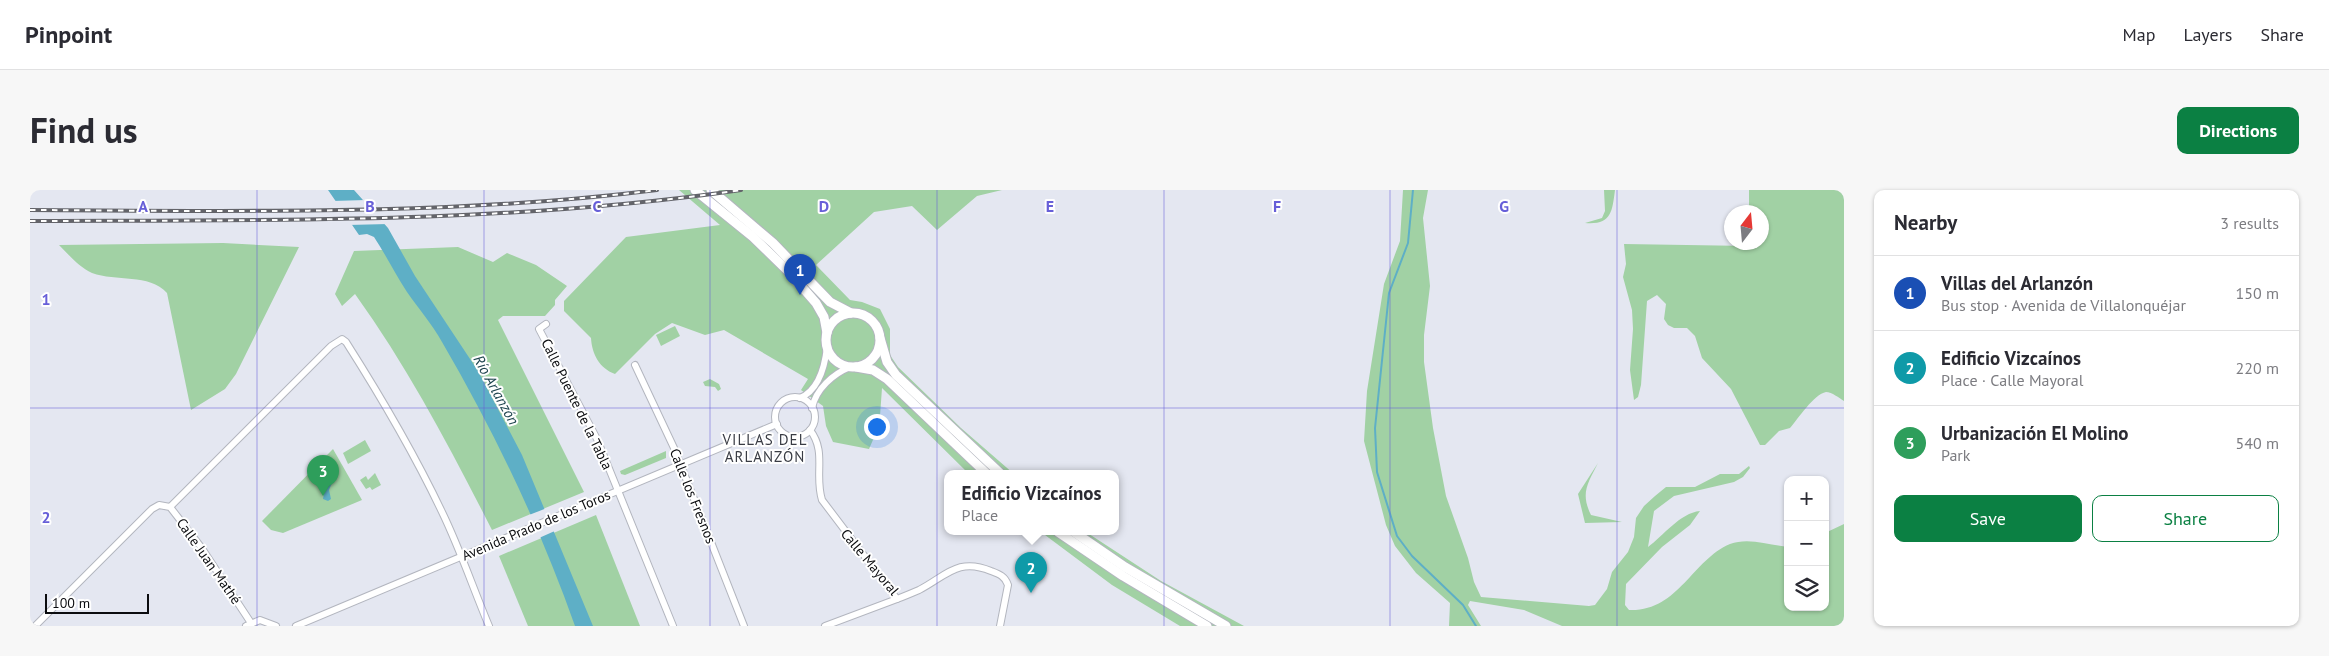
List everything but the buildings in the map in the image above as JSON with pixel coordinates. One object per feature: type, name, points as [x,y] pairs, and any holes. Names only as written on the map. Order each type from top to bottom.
[{"type":"street","points":[[695,190],[753,237],[804,288],[819,307],[827,333],[825,364],[808,394],[800,398],[788,399],[779,406],[775,418],[783,433],[794,437],[806,434],[815,419],[812,408],[813,403],[831,378],[853,367],[864,364],[876,354],[880,338]]},
{"type":"street","points":[[711,190],[773,243],[830,302],[851,313],[867,317],[874,323],[887,362],[896,375],[997,470]]},
{"type":"street","points":[[827,333],[836,319],[851,313]]},
{"type":"street","name":"Calle Puente de la Tabla","points":[[546,324],[539,329],[597,439],[673,626]]},
{"type":"street","points":[[35,626],[152,508],[167,506],[331,346],[342,339],[346,342],[373,384],[416,459],[443,513],[489,626]]},
{"type":"street","points":[[827,347],[836,360],[853,367],[873,370],[887,379],[983,470]]},
{"type":"street","name":"Calle los Fresnos","points":[[630,372],[636,367],[680,464],[744,626]]},
{"type":"street","points":[[800,398],[812,408]]},
{"type":"street","name":"Avenida Prado de los Toros","points":[[296,626],[777,424]]},
{"type":"street","name":"Calle Mayoral","points":[[810,430],[820,445],[818,483],[822,500],[898,599],[920,590],[953,568],[965,566],[983,567],[1000,574],[1008,585],[1000,626]]},
{"type":"street","name":"Calle Juan Mathé","points":[[167,506],[212,562],[248,624]]},
{"type":"street","points":[[1062,535],[1123,576],[1207,626]]},
{"type":"street","points":[[1078,535],[1125,566],[1226,626]]},
{"type":"street","points":[[825,626],[898,599]]},
{"type":"street","points":[[248,624],[265,620],[276,626]]},
{"type":"green space","points":[[679,190],[1002,190],[977,196],[937,230],[912,206],[874,212],[816,265],[850,300],[862,302],[880,309],[890,329],[890,355],[898,367],[961,428],[1009,470],[965,470],[882,388],[880,416],[883,417],[869,449],[833,442],[826,426],[823,406],[801,390],[808,379],[724,330],[705,335],[672,323],[655,334],[615,374],[605,368],[597,360],[591,338],[564,311],[564,301],[626,237],[720,225]]},
{"type":"green space","points":[[1403,190],[1428,190],[1423,218],[1430,286],[1424,335],[1424,362],[1433,428],[1446,496],[1468,558],[1474,582],[1481,597],[1595,605],[1607,589],[1612,572],[1628,552],[1634,537],[1636,518],[1644,506],[1655,496],[1666,487],[1695,487],[1720,474],[1739,474],[1749,466],[1750,468],[1743,477],[1734,482],[1674,496],[1654,511],[1648,547],[1679,520],[1700,511],[1690,525],[1662,547],[1626,584],[1625,605],[1629,610],[1646,608],[1660,603],[1684,584],[1705,561],[1717,552],[1730,544],[1744,541],[1784,546],[1784,611],[1829,611],[1829,531],[1844,524],[1844,626],[1562,626],[1524,610],[1470,601],[1468,605],[1481,626],[1449,626],[1450,603],[1416,573],[1395,546],[1386,525],[1364,441],[1367,391],[1384,284],[1400,241]]},
{"type":"green space","points":[[1604,190],[1615,190],[1609,216],[1600,222],[1585,223],[1602,218],[1605,211]]},
{"type":"green space","points":[[1749,190],[1844,190],[1844,401],[1831,393],[1821,394],[1811,402],[1790,428],[1779,431],[1765,445],[1760,445],[1731,389],[1702,358],[1695,336],[1687,328],[1674,328],[1668,325],[1664,319],[1666,304],[1657,295],[1647,301],[1641,385],[1638,397],[1634,400],[1630,370],[1633,329],[1632,310],[1623,277],[1626,264],[1624,244],[1724,246],[1724,250],[1769,250],[1769,205],[1749,205]]},
{"type":"green space","points":[[223,243],[299,247],[236,374],[225,389],[191,410],[167,293],[160,287],[142,280],[101,276],[92,273],[78,264],[59,245]]},
{"type":"green space","points":[[458,247],[493,262],[507,253],[536,265],[567,286],[555,300],[555,305],[545,316],[503,316],[498,320],[584,492],[492,530],[428,409],[375,322],[355,294],[342,306],[335,294],[354,251]]},
{"type":"green space","points":[[675,326],[680,336],[661,346],[656,335]]},
{"type":"green space","points":[[710,379],[719,384],[721,389],[718,391],[715,387],[705,386],[703,382]]},
{"type":"green space","points":[[365,440],[371,451],[348,464],[343,453]]},
{"type":"green space","points":[[333,449],[362,500],[283,533],[271,530],[262,521]]},
{"type":"green space","points":[[666,451],[666,458],[625,475],[621,474],[620,471]]},
{"type":"green space","points":[[1598,463],[1591,476],[1586,494],[1591,515],[1622,522],[1585,523],[1578,494]]},
{"type":"green space","points":[[375,473],[381,485],[372,490],[370,487],[366,489],[360,480],[366,476],[368,480]]},
{"type":"green space","points":[[596,515],[640,626],[528,626],[499,556]]},
{"type":"green space","points":[[1045,535],[1091,535],[1161,581],[1244,626],[1180,626],[1112,585]]},
{"type":"water","name":"Río Arlanzón","points":[[328,190],[354,190],[388,228],[415,276],[478,371],[522,455],[593,626],[575,626],[532,517],[480,411],[438,335],[407,292],[374,237],[367,234],[359,235]]},
{"type":"water","points":[[327,478],[332,483],[329,490],[331,499],[328,501],[323,499],[324,493],[319,486],[321,480]]},
{"type":"pier","points":[[366,200],[388,224],[348,225],[332,201]]},
{"type":"pier","points":[[547,508],[557,530],[539,538],[529,515]]},
{"type":"waterway","points":[[1413,190],[1408,243],[1389,293],[1375,428],[1377,472],[1397,536],[1412,556],[1463,605],[1476,626]]},
{"type":"railway","points":[[30,210],[265,211],[422,208],[501,204],[657,190]]},
{"type":"railway","points":[[30,221],[387,218],[564,209],[653,201],[741,190]]},
{"type":"place","name":"Villas del Arlanzón","points":[[800,295]]},
{"type":"place","name":"Urbanización El Molino","points":[[323,496]]},
{"type":"place","name":"Edificio Vizcaínos","points":[[1031,593]]},
{"type":"district","name":"VILLAS DEL ARLANZÓN","points":[[765,448]]}]
